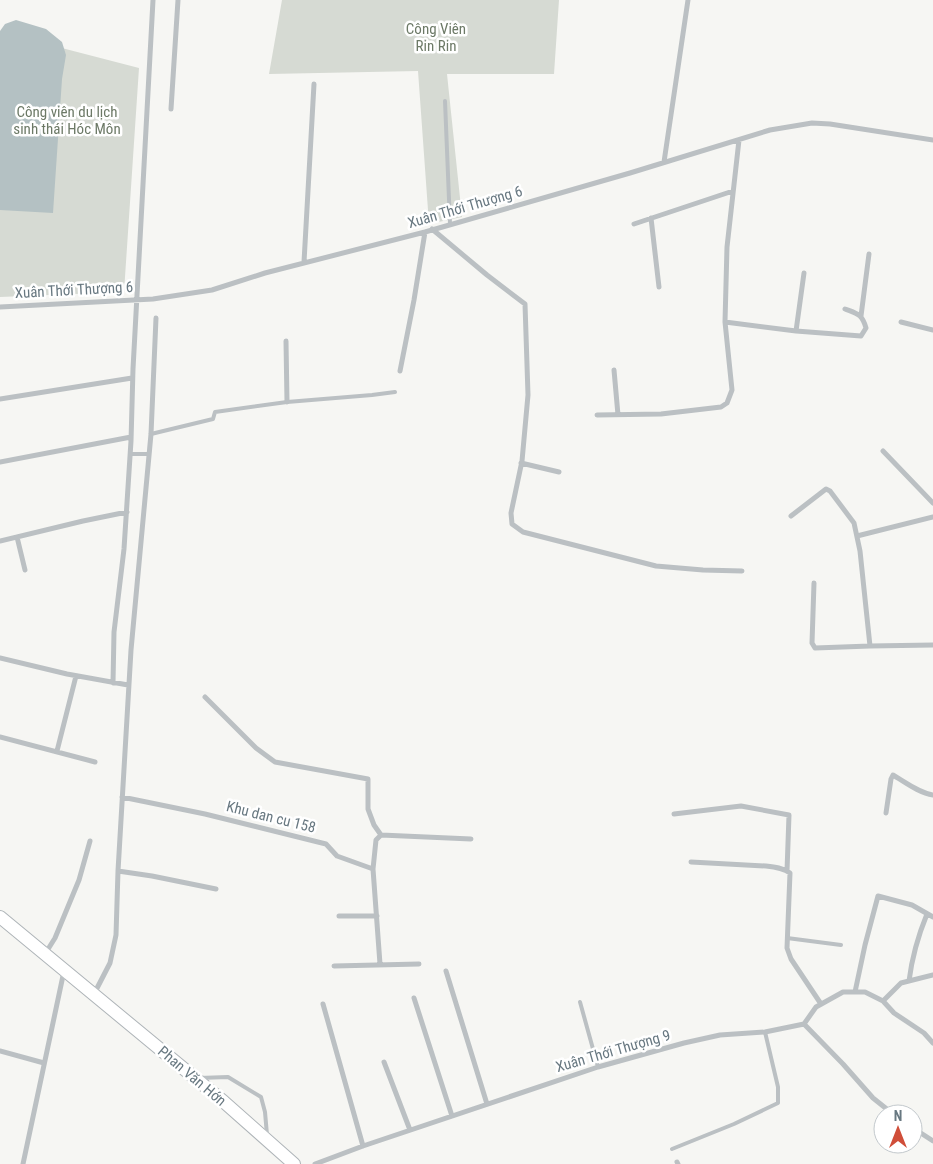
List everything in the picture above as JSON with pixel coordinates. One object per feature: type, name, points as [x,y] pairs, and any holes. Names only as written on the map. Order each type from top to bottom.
[{"type":"main road","points":[[0,917],[64,971]]},
{"type":"main road","name":"Phan Văn Hớn","points":[[64,971],[267,1139],[294,1164]]},
{"type":"street","points":[[113,683],[114,632],[127,512],[140,214],[153,0]]},
{"type":"street","points":[[171,109],[178,0]]},
{"type":"street","points":[[664,162],[688,0]]},
{"type":"street","points":[[304,262],[314,84]]},
{"type":"street","name":"Xuân Thới Thượng 6","points":[[0,307],[153,299],[212,290],[304,262],[425,232],[770,130],[812,123],[830,124],[933,140]]},
{"type":"street","points":[[597,415],[660,414],[721,407],[728,403],[732,390],[725,322],[727,247],[739,140]]},
{"type":"street","points":[[634,224],[733,192]]},
{"type":"street","points":[[651,218],[659,287]]},
{"type":"street","points":[[432,229],[525,304],[528,395],[521,464],[511,513],[512,524],[523,532],[656,566],[742,571]]},
{"type":"street","points":[[400,372],[425,232]]},
{"type":"street","points":[[860,316],[869,254]]},
{"type":"street","points":[[796,331],[804,273]]},
{"type":"street","points":[[725,322],[796,331],[861,336],[866,328],[863,318],[845,309]]},
{"type":"street","points":[[90,992],[110,963],[116,935],[130,650],[149,454],[156,318]]},
{"type":"street","points":[[901,322],[933,330]]},
{"type":"street","points":[[286,341],[287,402]]},
{"type":"street","points":[[614,370],[618,415]]},
{"type":"street","points":[[0,399],[132,378]]},
{"type":"street","points":[[0,462],[131,437]]},
{"type":"street","points":[[883,451],[933,503]]},
{"type":"street","points":[[521,464],[559,472]]},
{"type":"street","points":[[791,516],[826,489],[830,491],[854,523],[860,551],[870,646]]},
{"type":"street","points":[[0,542],[127,512]]},
{"type":"street","points":[[857,536],[933,518]]},
{"type":"street","points":[[17,537],[24,570]]},
{"type":"street","points":[[814,583],[813,647],[933,645]]},
{"type":"street","points":[[0,658],[76,676],[128,685]]},
{"type":"street","points":[[56,751],[76,676]]},
{"type":"street","points":[[205,697],[256,748],[275,762],[368,779],[368,808],[374,825],[381,835]]},
{"type":"street","points":[[0,737],[95,762]]},
{"type":"street","points":[[886,813],[890,779],[893,775],[933,795]]},
{"type":"street","name":"Khu dan cu 158","points":[[122,797],[205,814],[326,844],[337,856],[373,869]]},
{"type":"street","points":[[674,814],[741,806],[790,815],[787,871]]},
{"type":"street","points":[[380,964],[373,869],[376,840],[381,835],[471,839]]},
{"type":"street","points":[[45,955],[55,938],[79,880],[90,841]]},
{"type":"street","points":[[691,862],[766,866],[790,873],[787,948],[791,959],[821,1004]]},
{"type":"street","points":[[118,871],[216,889]]},
{"type":"street","points":[[854,992],[878,896],[912,904],[933,917]]},
{"type":"street","points":[[909,981],[917,940],[927,914]]},
{"type":"street","points":[[339,916],[377,916]]},
{"type":"street","points":[[334,966],[419,964]]},
{"type":"street","points":[[23,1164],[64,971]]},
{"type":"street","points":[[446,971],[487,1104]]},
{"type":"street","points":[[883,1000],[902,983],[933,975]]},
{"type":"street","points":[[880,1104],[804,1024],[816,1007],[842,992],[865,992],[883,1000],[894,1014],[924,1033],[933,1043]]},
{"type":"street","points":[[414,998],[452,1116]]},
{"type":"street","points":[[323,1004],[363,1146]]},
{"type":"street","name":"Xuân Thới Thượng 9","points":[[314,1164],[598,1067],[720,1035],[766,1032],[804,1024]]},
{"type":"street","points":[[0,1051],[44,1063]]},
{"type":"street","points":[[384,1062],[410,1130]]},
{"type":"lane","points":[[445,101],[450,224]]},
{"type":"lane","points":[[150,434],[212,419],[216,412],[287,402],[395,392]]},
{"type":"lane","points":[[130,454],[149,454]]},
{"type":"lane","points":[[787,938],[840,945]]},
{"type":"lane","points":[[580,1002],[598,1067]]},
{"type":"lane","points":[[672,1149],[734,1124],[778,1103],[778,1087],[766,1032]]},
{"type":"lane","points":[[194,1078],[228,1077],[261,1097],[265,1112],[267,1139]]},
{"type":"green space","name":"Công Viên Rin Rin","points":[[282,0],[559,0],[554,74],[447,74],[462,217],[429,224],[418,71],[269,74]]},
{"type":"green space","name":"Công viên du lịch sinh thái Hóc Môn","points":[[0,32],[139,68],[124,292],[0,297]]},
{"type":"shaded area","points":[[16,20],[46,29],[62,42],[66,55],[62,79],[53,213],[0,210],[0,31],[5,24]]}]
